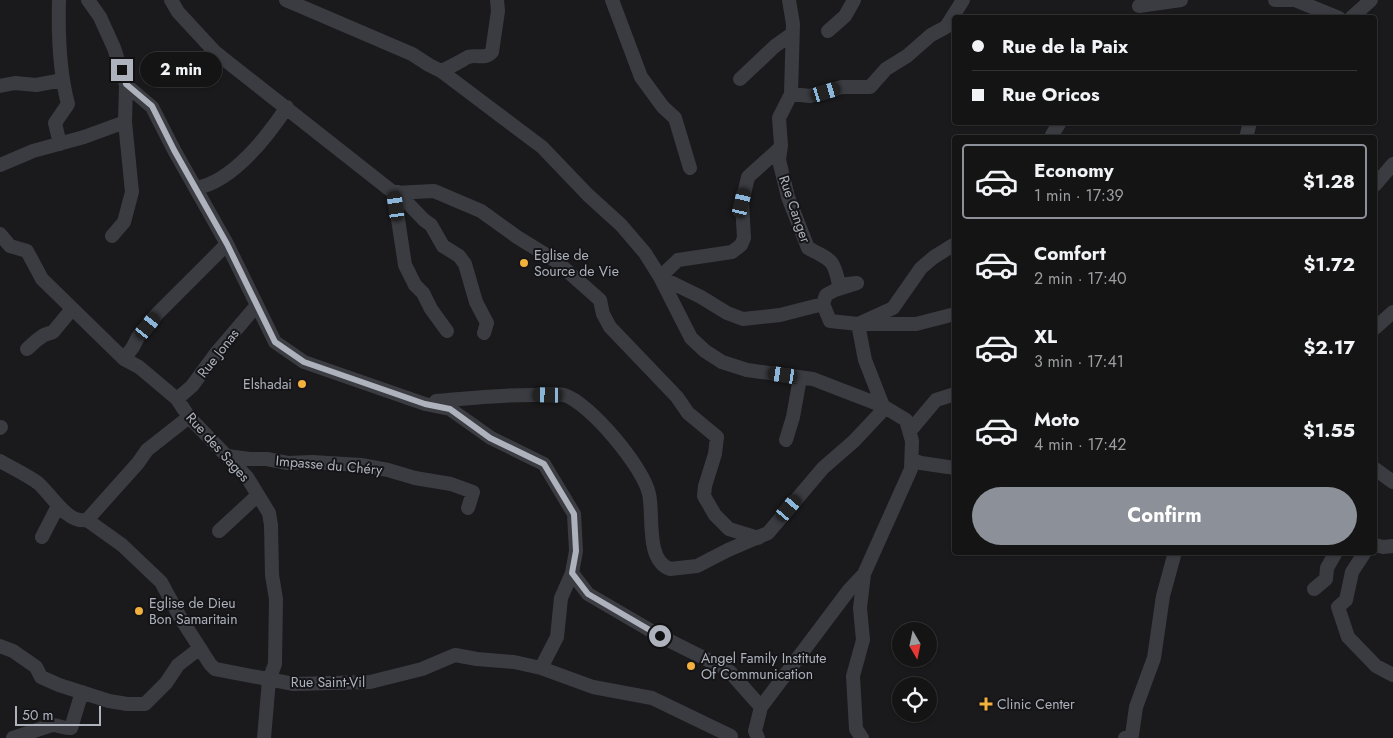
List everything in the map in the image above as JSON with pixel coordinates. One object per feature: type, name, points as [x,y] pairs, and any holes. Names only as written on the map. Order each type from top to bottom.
[{"type":"street","points":[[59,0],[59,43],[68,104],[55,123],[60,144]]},
{"type":"street","points":[[88,0],[96,9],[114,48],[126,84],[125,122],[132,192],[124,222],[112,236]]},
{"type":"street","points":[[171,0],[178,12],[215,52],[272,98],[287,107],[396,192],[424,220],[431,224],[443,246],[459,256],[465,264],[476,302],[487,323],[484,333]]},
{"type":"street","points":[[286,0],[412,54],[442,71],[542,147],[588,195],[621,225],[660,277],[691,338],[705,351],[722,362],[747,370],[813,379],[884,407],[906,420],[910,431],[911,469],[864,574],[860,608],[863,640],[853,676],[856,729],[862,738]]},
{"type":"street","points":[[442,71],[459,64],[470,56],[484,57],[492,52],[498,11],[497,0]]},
{"type":"street","points":[[612,0],[641,77],[663,107],[676,118],[690,168]]},
{"type":"street","name":"Rue Canger","points":[[789,0],[793,24],[791,94],[779,118],[781,145],[779,160],[788,197],[808,248],[826,258],[836,267],[839,285],[857,283],[826,295],[823,304]]},
{"type":"street","points":[[828,31],[845,16],[854,0]]},
{"type":"street","points":[[954,15],[963,0]]},
{"type":"street","points":[[1136,8],[1181,0]]},
{"type":"street","points":[[1275,0],[1295,0],[1332,15]]},
{"type":"street","points":[[1354,15],[1371,0]]},
{"type":"street","points":[[791,94],[810,96],[842,87],[870,87],[886,69],[907,56],[930,35],[946,27],[952,17]]},
{"type":"street","points":[[740,79],[775,46],[792,34]]},
{"type":"street","points":[[0,86],[15,83],[36,85],[63,80]]},
{"type":"street","points":[[126,84],[152,106],[227,244],[275,342],[304,362],[425,404],[450,409],[490,438],[544,464],[574,514],[576,551],[572,573],[561,598],[557,637],[541,668]]},
{"type":"street","points":[[196,188],[206,186],[234,168],[250,154],[287,107]]},
{"type":"street","points":[[0,165],[33,151],[125,122]]},
{"type":"street","points":[[660,277],[678,260],[732,252],[741,245],[744,238],[742,203],[748,177],[781,145]]},
{"type":"street","points":[[1377,183],[1393,164]]},
{"type":"street","points":[[396,192],[434,191],[481,212],[556,261],[600,300],[603,314],[610,328],[677,397],[688,414],[717,437],[715,454],[704,496],[715,515],[729,529],[758,538]]},
{"type":"street","points":[[396,192],[405,265],[415,285],[423,293],[431,309],[447,331]]},
{"type":"street","name":"Rue des Sages","points":[[0,234],[10,246],[27,251],[42,279],[124,360],[139,367],[177,399],[189,417],[247,477],[268,513],[272,525],[272,574],[276,600],[275,664],[270,680],[264,738]]},
{"type":"street","points":[[124,360],[138,337],[157,314],[227,244]]},
{"type":"street","points":[[858,324],[894,308],[921,268],[952,246]]},
{"type":"street","points":[[660,277],[701,297],[727,313],[743,319],[780,315],[823,304],[830,321],[858,324],[916,324],[952,315]]},
{"type":"street","name":"Rue Jonas","points":[[177,399],[192,386],[217,352],[257,305]]},
{"type":"street","points":[[27,349],[36,340],[53,332],[72,308]]},
{"type":"street","points":[[1377,326],[1393,312]]},
{"type":"street","points":[[858,324],[865,360],[884,407]]},
{"type":"street","points":[[786,440],[793,416],[800,378]]},
{"type":"street","points":[[425,404],[435,401],[517,394],[564,395],[582,405],[619,443],[638,468],[649,493],[655,556],[667,568],[676,570],[696,566],[768,533],[823,468],[854,441],[884,407]]},
{"type":"street","points":[[910,431],[936,400],[952,395]]},
{"type":"street","points":[[87,520],[138,463],[147,450],[189,417]]},
{"type":"street","name":"Impasse du Chéry","points":[[227,456],[267,459],[288,463],[312,462],[377,468],[416,478],[451,484],[473,492],[468,508]]},
{"type":"street","points":[[912,460],[952,468]]},
{"type":"street","name":"Rue Saint-Vil","points":[[0,461],[38,484],[58,506],[81,521],[87,520],[122,545],[161,582],[180,617],[215,669],[294,684],[370,682],[422,669],[455,655],[514,662],[541,668],[594,687],[652,698],[731,737]]},
{"type":"street","points":[[1377,470],[1393,482]]},
{"type":"street","points":[[220,531],[258,495]]},
{"type":"street","points":[[42,537],[58,506]]},
{"type":"street","points":[[1377,546],[1393,546]]},
{"type":"street","points":[[1125,738],[1132,735],[1136,707],[1154,658],[1163,596],[1173,555]]},
{"type":"street","points":[[1314,589],[1326,579],[1328,568],[1334,555]]},
{"type":"street","points":[[1363,555],[1352,572],[1346,600],[1338,607],[1348,637],[1376,666],[1393,675]]},
{"type":"street","points":[[572,573],[588,594],[660,636],[730,672],[761,707]]},
{"type":"street","points":[[731,737],[756,735],[761,707],[849,590],[864,574]]},
{"type":"street","points":[[0,646],[13,651],[36,667],[41,677],[109,701],[127,704],[145,704],[166,682],[178,665],[200,648]]},
{"type":"street","points":[[13,738],[52,725],[59,725],[66,729],[71,728],[82,692]]},
{"type":"place","name":"Eglise de Source de Vie","points":[[524,263]]},
{"type":"place","name":"Elshadai","points":[[302,384]]},
{"type":"place","name":"Eglise de Dieu Bon Samaritain","points":[[139,611]]},
{"type":"place","name":"Angel Family Institute Of Communication","points":[[691,666]]},
{"type":"place","name":"Clinic Center","points":[[986,704]]},
{"type":"route","points":[[122,70],[126,84],[152,106],[174,150],[227,244],[275,342],[304,362],[425,404],[450,409],[490,438],[523,452],[544,464],[574,514],[576,551],[572,573],[588,594],[660,636]]}]
